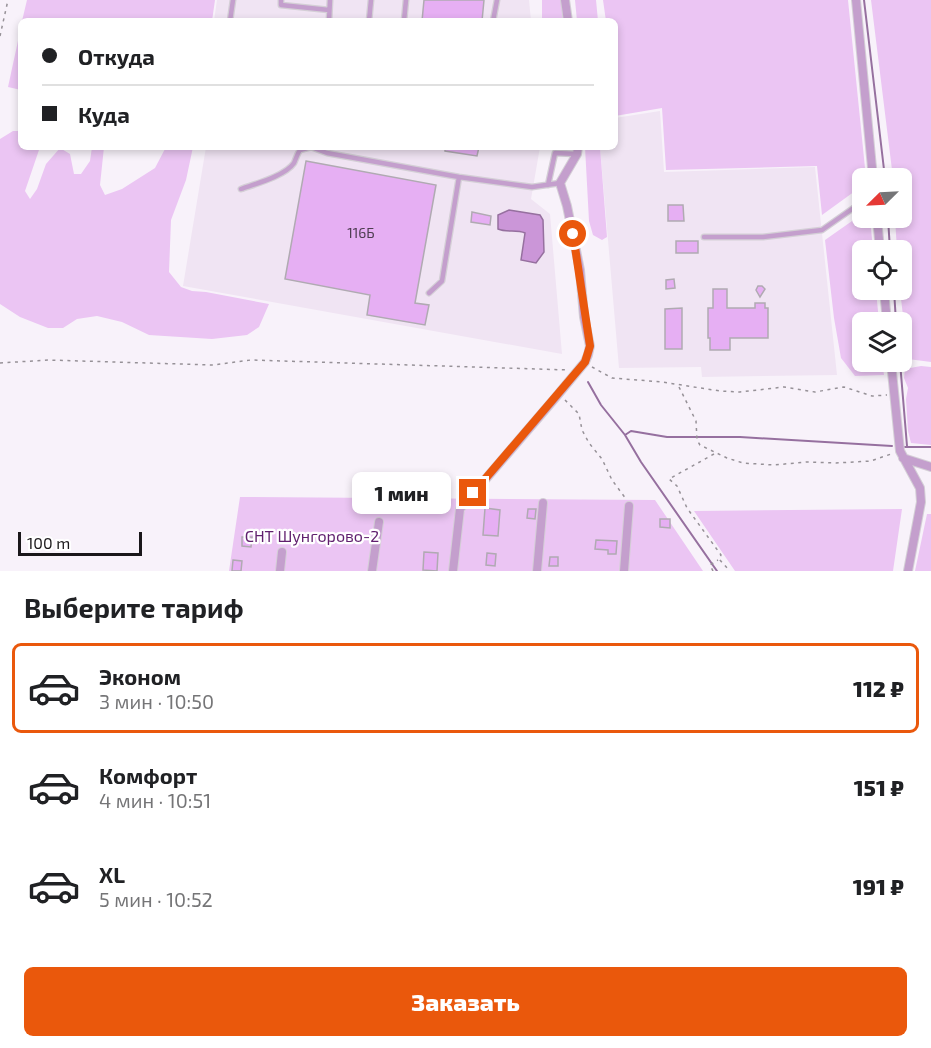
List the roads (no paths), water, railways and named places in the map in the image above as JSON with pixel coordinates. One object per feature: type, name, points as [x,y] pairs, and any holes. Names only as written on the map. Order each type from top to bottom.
[{"type":"street","points":[[565,0],[568,18]]},
{"type":"street","points":[[856,0],[872,168]]},
{"type":"street","points":[[453,571],[460,509],[585,362],[590,346],[584,317],[580,270],[560,183],[578,151]]},
{"type":"street","points":[[892,372],[902,454],[920,488],[921,502],[908,571]]},
{"type":"street","points":[[902,454],[931,467]]},
{"type":"street","points":[[537,571],[543,503]]},
{"type":"street","points":[[624,571],[629,506]]},
{"type":"street","points":[[372,571],[379,522]]},
{"type":"street","points":[[280,571],[282,552]]},
{"type":"lane","points":[[230,18],[233,0]]},
{"type":"lane","points":[[281,0],[281,5],[329,10]]},
{"type":"lane","points":[[329,18],[330,0]]},
{"type":"lane","points":[[369,18],[371,0]]},
{"type":"lane","points":[[404,18],[406,0]]},
{"type":"lane","points":[[494,18],[497,0]]},
{"type":"lane","points":[[241,189],[270,179],[288,169],[300,150]]},
{"type":"lane","points":[[319,150],[459,177],[532,187],[560,183]]},
{"type":"lane","points":[[548,185],[555,153],[578,151]]},
{"type":"lane","points":[[429,293],[442,281],[459,177]]},
{"type":"lane","points":[[704,237],[763,237],[822,230],[852,209]]},
{"type":"waterway","points":[[864,0],[884,168]]},
{"type":"waterway","points":[[889,228],[889,240]]},
{"type":"waterway","points":[[895,300],[895,312]]},
{"type":"waterway","points":[[901,372],[907,446]]},
{"type":"waterway","points":[[588,382],[601,405],[625,435],[641,462],[717,571]]},
{"type":"waterway","points":[[625,435],[631,431],[667,437],[740,437],[892,446]]},
{"type":"waterway","points":[[903,447],[931,447]]},
{"type":"park label","name":"СНТ Шунгорово-2","points":[[312,535]]}]
